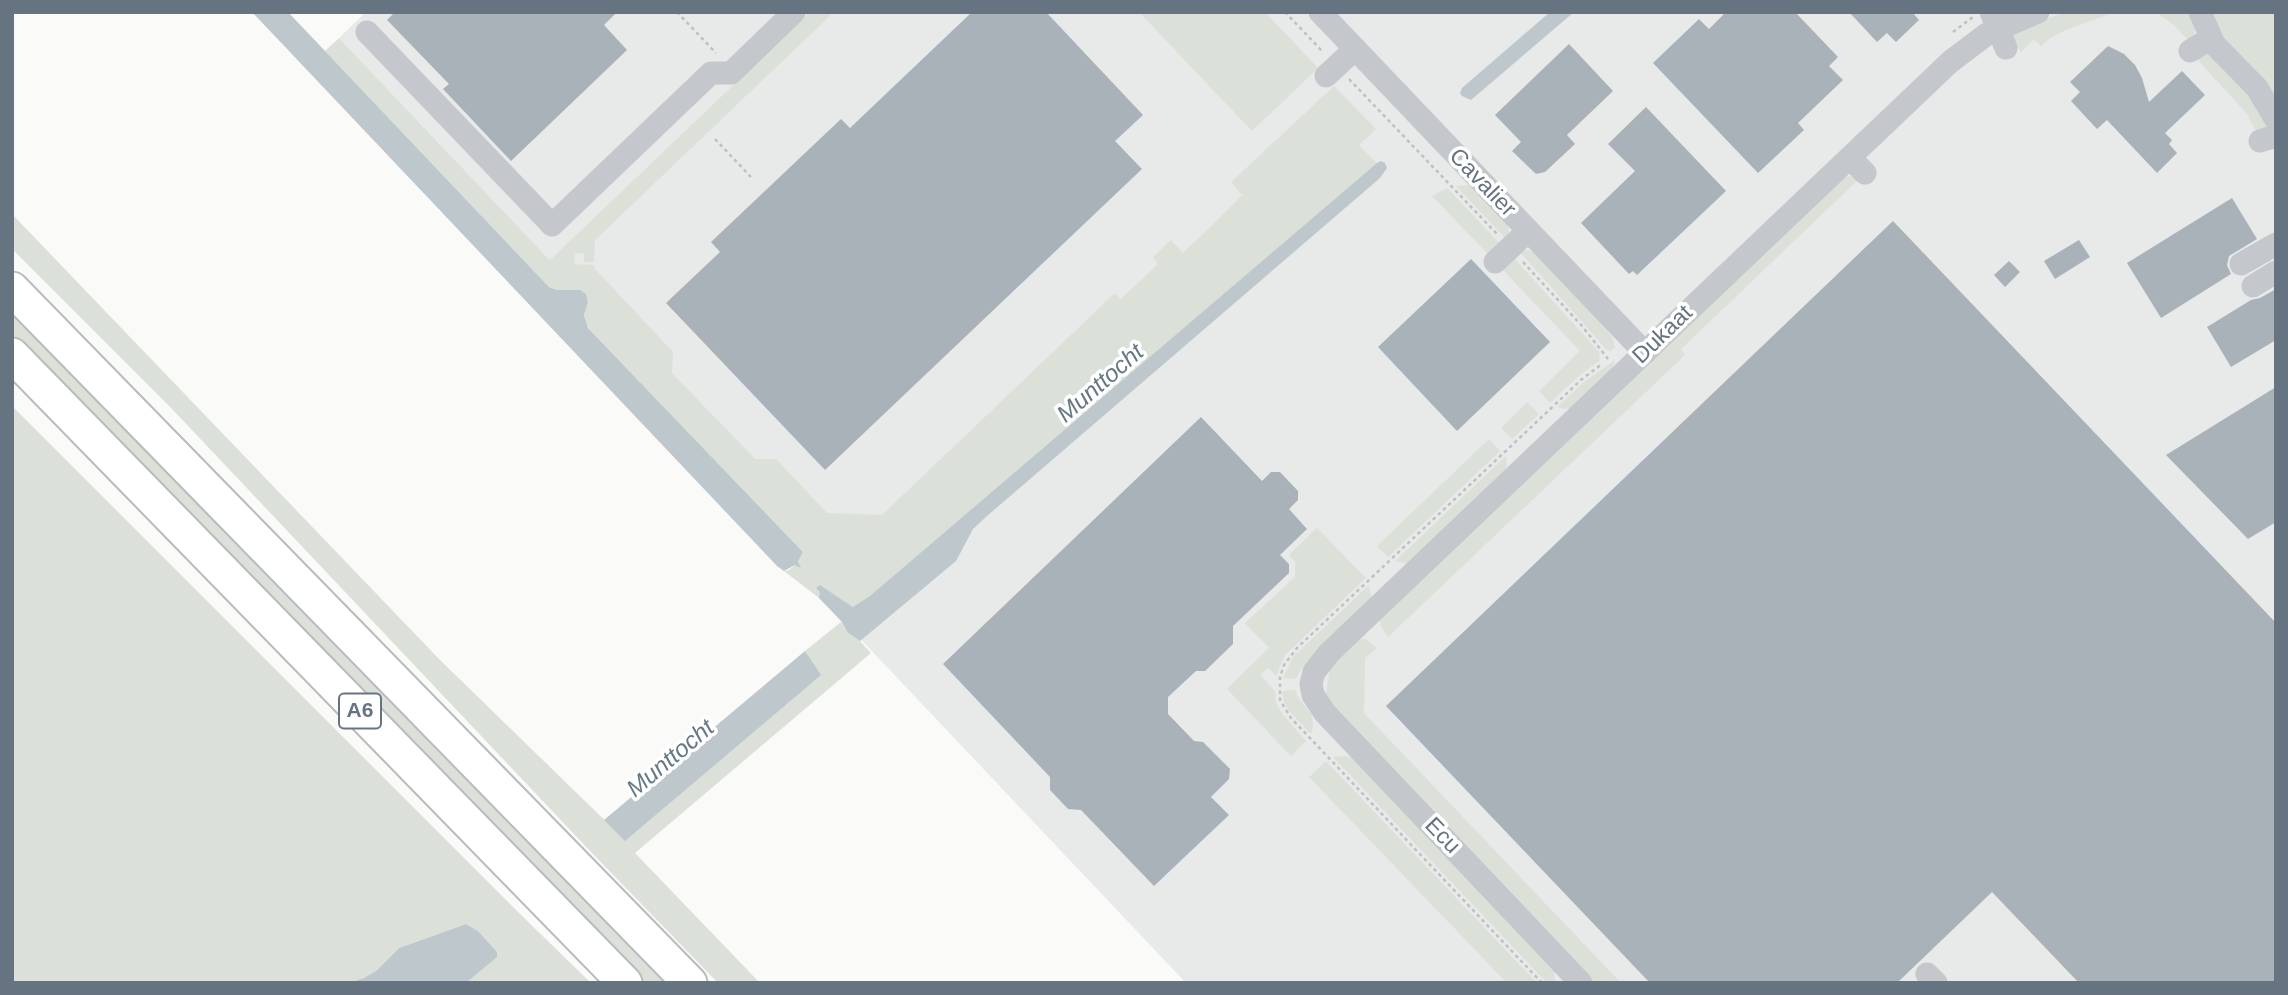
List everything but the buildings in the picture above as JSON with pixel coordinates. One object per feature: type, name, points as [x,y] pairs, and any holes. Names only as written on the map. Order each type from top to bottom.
[{"type":"highway","name":"A6","points":[[12,289],[690,983]]},
{"type":"highway","name":"A6","points":[[12,355],[625,983]]},
{"type":"highway","name":"A6","points":[[12,368],[96,439]]},
{"type":"street","points":[[367,32],[552,225],[711,73],[731,73],[794,12]]},
{"type":"street","name":"Cavalier","points":[[1320,12],[1645,353]]},
{"type":"street","points":[[2200,12],[2211,38],[2257,88],[2276,120]]},
{"type":"street","name":"Dukaat","points":[[1311,684],[1314,672],[1329,653],[1645,353],[1858,166],[1958,55],[2026,14]]},
{"type":"street","points":[[2190,51],[2211,38]]},
{"type":"street","points":[[1331,71],[1355,49]]},
{"type":"street","points":[[1502,255],[1528,231]]},
{"type":"street","points":[[2241,264],[2276,243]]},
{"type":"street","points":[[2253,286],[2276,272]]},
{"type":"street","name":"Ecu","points":[[1311,684],[1317,703],[1325,713],[1579,982]]},
{"type":"path","points":[[677,12],[721,58]]},
{"type":"path","points":[[1285,12],[1331,71],[1502,255]]},
{"type":"path","points":[[715,139],[751,177]]},
{"type":"path","name":"Dukaat","points":[[1279,691],[1280,677],[1290,656],[1582,379],[1608,359],[1577,320],[1502,255]]},
{"type":"path","name":"Ecu","points":[[1279,691],[1284,710],[1291,718],[1542,983]]},
{"type":"shaded area","points":[[252,12],[288,12],[549,287],[557,290],[580,290],[586,294],[588,302],[584,315],[588,328],[803,552],[798,562],[801,568],[795,565],[784,571],[777,566]]},
{"type":"shaded area","points":[[366,12],[2276,12],[2276,983],[1186,983],[851,629],[852,577],[339,38]]},
{"type":"shaded area","points":[[810,12],[834,12],[595,240],[594,262],[584,262],[584,253],[575,254],[574,264],[594,265],[673,352],[672,373],[755,459],[776,459],[827,513],[882,515],[1115,293],[1121,299],[1158,264],[1153,257],[1171,240],[1183,253],[1242,195],[1231,182],[1334,86],[1376,129],[1359,145],[1377,163],[871,596],[853,607],[824,588],[819,598],[784,571],[798,562],[803,552],[588,328],[584,315],[588,302],[586,294],[549,287],[325,51],[339,38],[550,260]]},
{"type":"shaded area","points":[[1139,12],[1265,12],[1318,68],[1252,131]]},
{"type":"shaded area","points":[[1550,12],[1574,12],[1471,100],[1462,96],[1462,88]]},
{"type":"shaded area","points":[[2065,12],[2115,12],[2066,30],[2041,46],[2034,39],[2021,52],[2012,41],[2013,33],[2017,30]]},
{"type":"shaded area","points":[[2155,12],[2192,12],[2196,26],[2190,42],[2174,25]]},
{"type":"shaded area","points":[[2208,12],[2276,14],[2276,101],[2227,47]]},
{"type":"shaded area","points":[[2208,52],[2243,83],[2268,123],[2265,129],[2257,134],[2248,115],[2195,57]]},
{"type":"shaded area","points":[[1381,161],[1387,168],[1380,178],[987,516],[973,529],[956,561],[860,641],[848,633],[841,621],[819,598],[820,592],[816,588],[820,585],[853,607],[870,596]]},
{"type":"shaded area","points":[[1844,177],[1859,179],[1681,349],[1685,355],[1388,637],[1380,624],[1381,617]]},
{"type":"shaded area","points":[[1470,185],[1507,221],[1507,240],[1456,186]]},
{"type":"shaded area","points":[[1447,188],[1501,245],[1490,256],[1432,196]]},
{"type":"shaded area","points":[[12,214],[440,660],[625,840],[808,655],[805,651],[841,622],[848,633],[860,641],[871,653],[635,853],[760,983],[718,983],[173,410],[12,249]]},
{"type":"shaded area","points":[[1528,250],[1537,254],[1603,325],[1612,337],[1615,348],[1610,351],[1606,349],[1520,252]]},
{"type":"shaded area","points":[[1513,257],[1600,353],[1599,361],[1550,403],[1539,391],[1580,351],[1501,268]]},
{"type":"shaded area","points":[[12,307],[674,983],[643,983],[12,338]]},
{"type":"shaded area","points":[[1615,360],[1612,370],[1575,408],[1557,407],[1584,382]]},
{"type":"shaded area","points":[[1527,402],[1539,414],[1512,439],[1501,428]]},
{"type":"shaded area","points":[[12,406],[591,983],[466,983],[496,957],[497,952],[478,931],[466,924],[399,948],[376,971],[349,983],[12,983]]},
{"type":"shaded area","points":[[1489,439],[1500,451],[1388,557],[1377,546]]},
{"type":"shaded area","points":[[1506,456],[1507,469],[1416,560],[1405,563],[1395,561]]},
{"type":"shaded area","points":[[1317,528],[1366,578],[1285,655],[1276,676],[1268,668],[1260,675],[1275,691],[1276,703],[1283,715],[1306,741],[1291,756],[1227,689],[1269,648],[1245,623],[1295,577],[1295,562],[1289,555]]},
{"type":"shaded area","points":[[1369,585],[1371,596],[1368,605],[1301,669],[1296,679],[1283,678],[1293,657]]},
{"type":"shaded area","points":[[1365,639],[1377,648],[1365,658],[1364,713],[1621,983],[1594,983],[1333,709],[1326,693],[1330,669],[1356,640]]},
{"type":"shaded area","points":[[805,651],[821,675],[625,841],[604,820]]},
{"type":"shaded area","points":[[1296,690],[1297,696],[1312,715],[1311,734],[1284,702],[1282,691]]},
{"type":"shaded area","points":[[1333,757],[1353,758],[1554,970],[1555,983],[1547,983]]},
{"type":"shaded area","points":[[1326,761],[1537,983],[1507,983],[1309,777]]},
{"type":"shaded area","points":[[466,924],[478,931],[497,952],[497,957],[466,983],[349,983],[376,971],[399,948]]},
{"type":"water label","name":"Munttocht","points":[[1101,384]]},
{"type":"water label","name":"Munttocht","points":[[671,759]]}]
